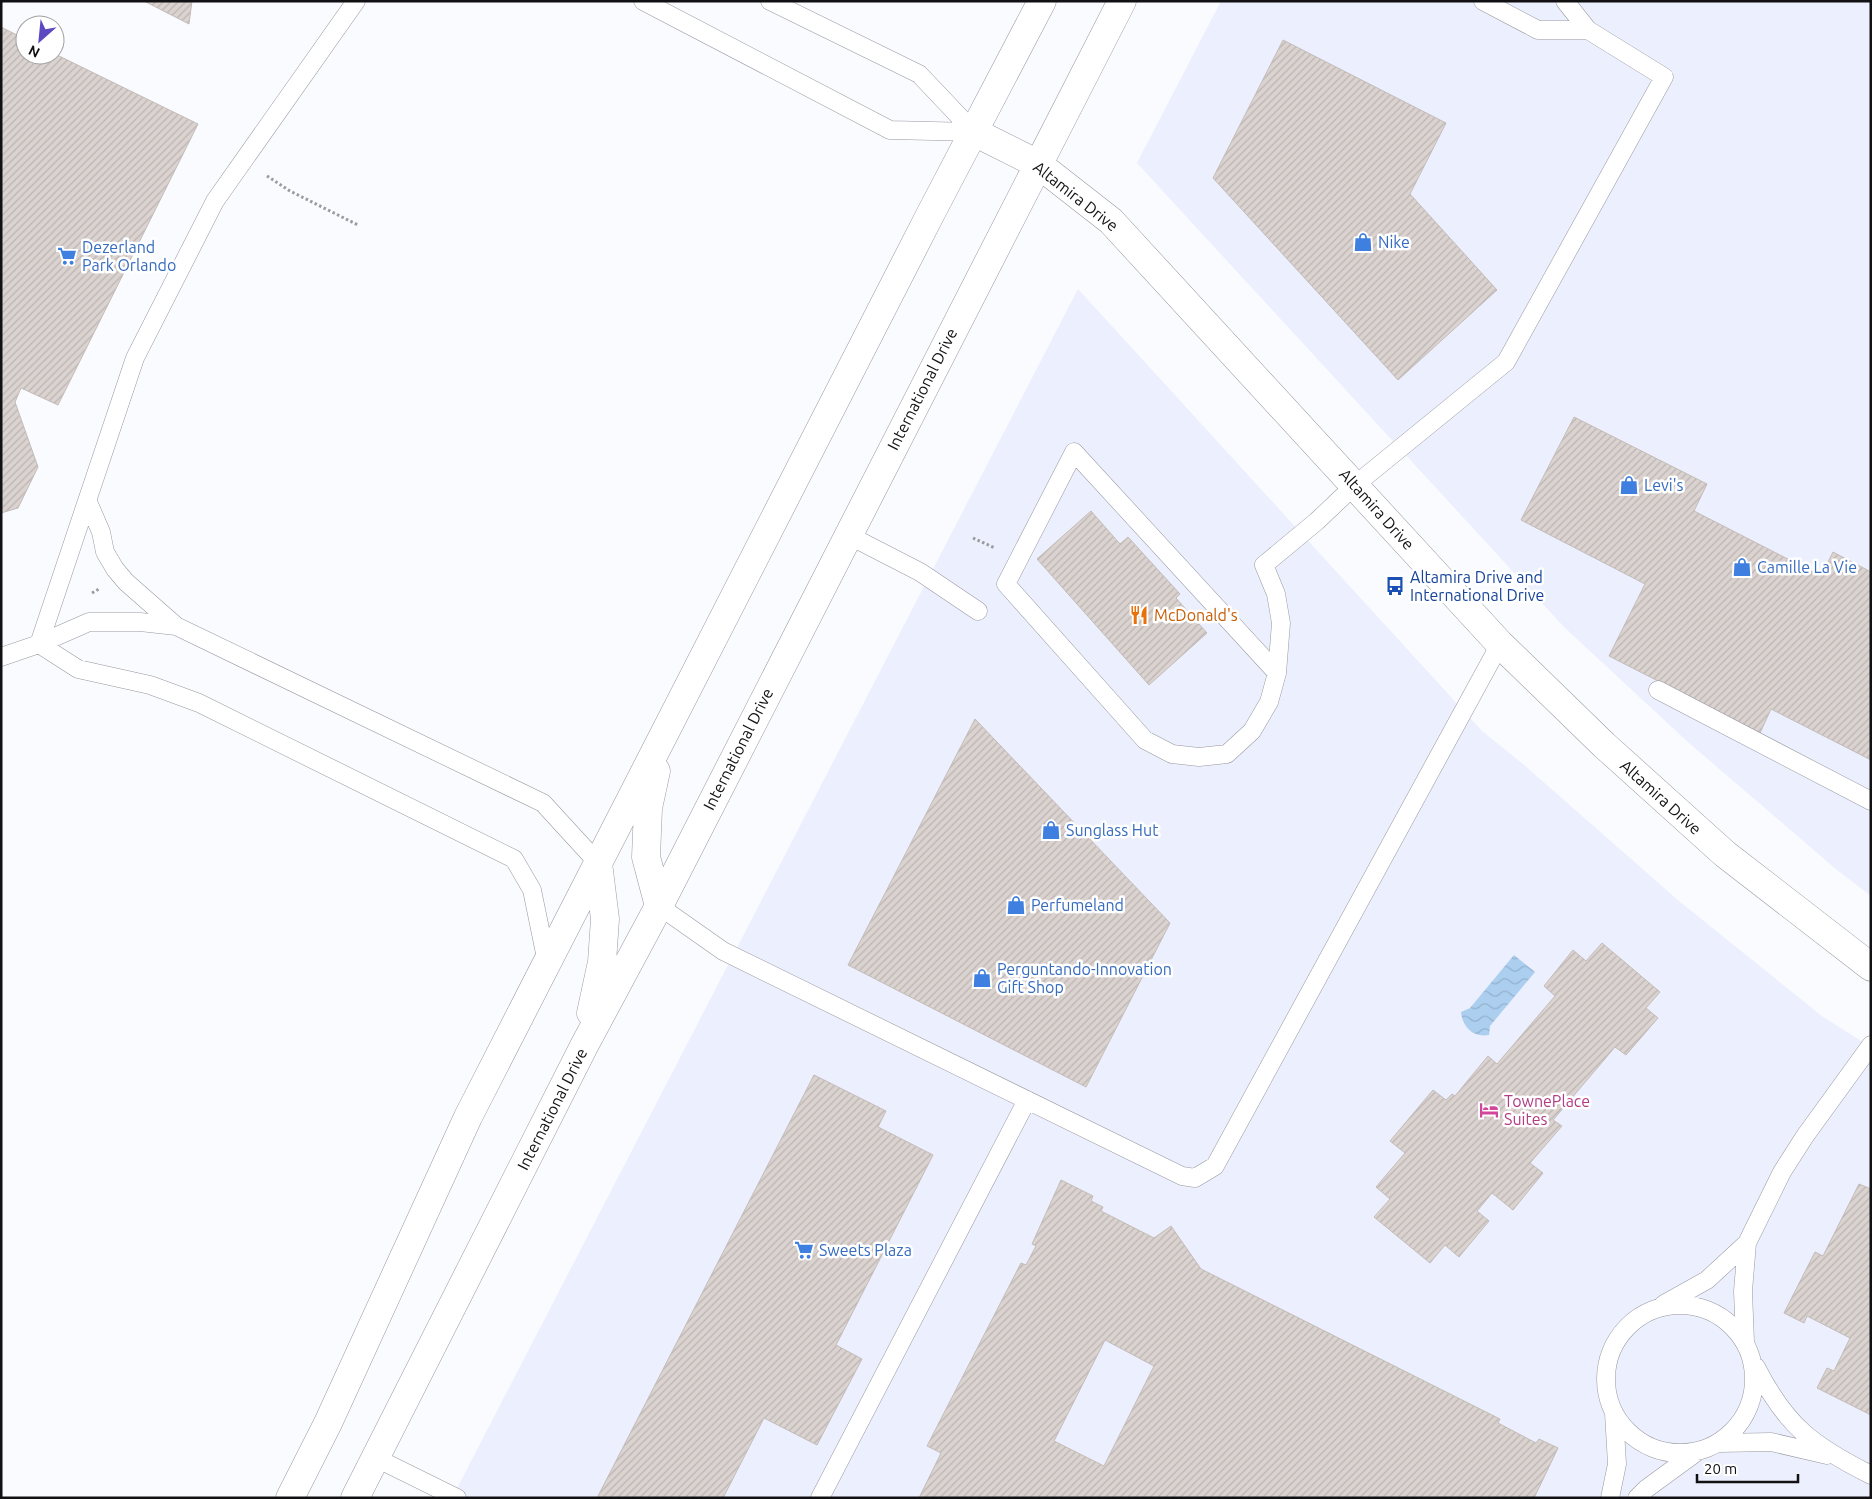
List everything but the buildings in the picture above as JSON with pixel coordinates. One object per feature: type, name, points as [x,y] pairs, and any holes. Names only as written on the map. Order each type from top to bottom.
[{"type":"street","points":[[290,1498],[328,1423],[468,1118],[1042,1]]},
{"type":"street","name":"International Drive","points":[[355,1498],[584,1046],[658,906],[1122,1]]},
{"type":"street","name":"Altamira Drive","points":[[974,132],[1038,164],[1112,221],[1500,644],[1604,745],[1725,854],[1871,967]]},
{"type":"street","points":[[658,906],[646,857],[648,808],[663,738]]},
{"type":"street","points":[[584,1046],[603,954],[605,919],[598,863]]},
{"type":"lane","points":[[39,644],[136,358],[215,201],[356,1]]},
{"type":"lane","points":[[643,1],[890,130],[974,132]]},
{"type":"lane","points":[[770,1],[918,74],[974,132]]},
{"type":"lane","points":[[1483,1],[1538,30],[1588,30]]},
{"type":"lane","points":[[1277,673],[1074,452],[1006,584],[1145,740],[1172,754],[1199,756],[1227,754],[1252,731],[1269,702],[1277,673],[1282,623],[1276,594],[1264,565],[1317,521],[1355,485],[1506,362],[1664,77],[1588,30],[1565,1]]},
{"type":"lane","points":[[88,502],[101,532],[106,552],[115,569],[126,582],[176,626],[542,803],[598,863]]},
{"type":"lane","points":[[848,535],[920,572],[978,611]]},
{"type":"lane","points":[[1,657],[39,644],[89,622],[140,622],[176,626]]},
{"type":"lane","points":[[39,644],[78,669],[150,685],[199,703],[514,859],[532,890],[548,963]]},
{"type":"lane","points":[[658,906],[723,951],[1182,1176],[1195,1178],[1215,1166],[1500,644]]},
{"type":"lane","points":[[1658,690],[1871,801]]},
{"type":"lane","points":[[1610,1498],[1617,1464],[1614,1413],[1606,1389],[1607,1363],[1617,1339],[1634,1320],[1707,1280],[1747,1243],[1782,1172],[1805,1136],[1871,1045]]},
{"type":"lane","points":[[820,1498],[1027,1100]]},
{"type":"lane","points":[[1745,1342],[1743,1291],[1747,1243]]},
{"type":"lane","points":[[1657,1308],[1683,1304],[1708,1310],[1730,1324],[1745,1342],[1772,1398],[1802,1433],[1835,1457],[1871,1475]]},
{"type":"lane","points":[[1719,1443],[1736,1428],[1749,1408],[1755,1386],[1754,1363]]},
{"type":"lane","points":[[1614,1413],[1630,1434],[1652,1448],[1674,1453],[1698,1451],[1719,1443],[1771,1442],[1835,1457]]},
{"type":"lane","points":[[1637,1498],[1698,1451]]},
{"type":"lane","points":[[376,1458],[457,1498]]},
{"type":"path","points":[[267,176],[290,191],[358,225]]},
{"type":"path","points":[[973,538],[1000,551]]},
{"type":"shaded area","points":[[1221,1],[1871,1],[1871,896],[1837,870],[1689,743],[1564,627],[1137,163]]},
{"type":"shaded area","points":[[1078,289],[1482,731],[1523,764],[1679,901],[1823,1017],[1871,1047],[1871,1498],[452,1498]]},
{"type":"water","points":[[1514,955],[1535,972],[1490,1026],[1489,1035],[1473,1033],[1466,1026],[1461,1012],[1470,1008]]},
{"type":"place","name":"Nike","points":[[1363,242]]},
{"type":"place","name":"Dezerland Park Orlando","points":[[67,256]]},
{"type":"place","name":"Levi's","points":[[1629,485]]},
{"type":"place","name":"Camille La Vie","points":[[1742,567]]},
{"type":"place","name":"Altamira Drive and International Drive","points":[[1395,586]]},
{"type":"place","name":"McDonald's","points":[[1139,615]]},
{"type":"place","name":"Sunglass Hut","points":[[1051,830]]},
{"type":"place","name":"Perfumeland","points":[[1016,905]]},
{"type":"place","name":"Perguntando-Innovation Gift Shop","points":[[982,978]]},
{"type":"place","name":"TownePlace Suites","points":[[1489,1110]]},
{"type":"place","name":"Sweets Plaza","points":[[804,1250]]}]
